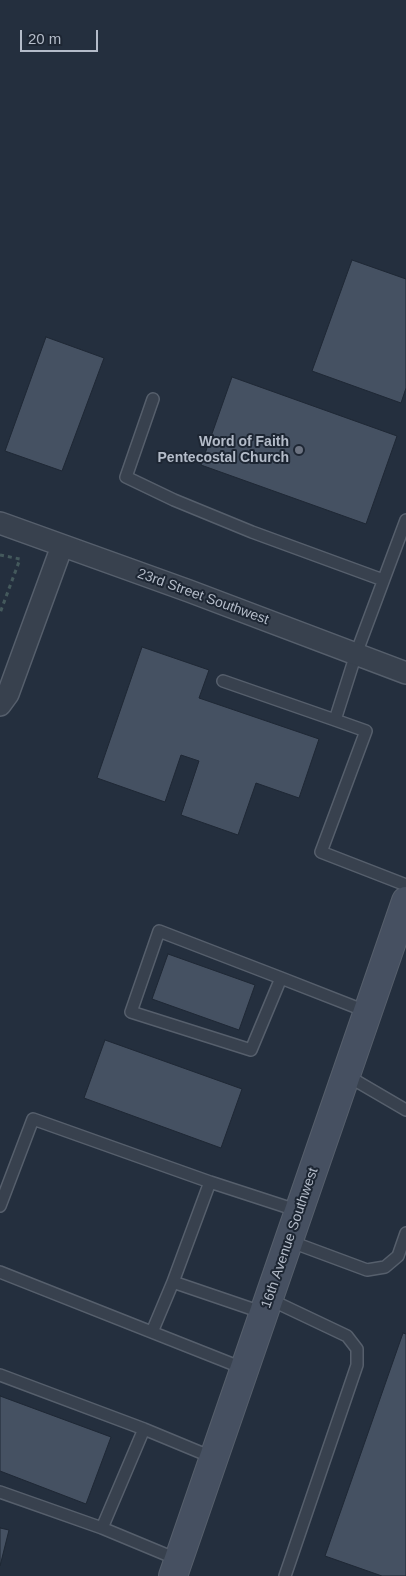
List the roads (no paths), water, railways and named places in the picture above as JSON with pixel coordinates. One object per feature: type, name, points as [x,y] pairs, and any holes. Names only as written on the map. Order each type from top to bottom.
[{"type":"main road","name":"16th Avenue Southwest","points":[[176,1572],[405,901]]},
{"type":"street","name":"23rd Street Southwest","points":[[0,523],[189,591],[406,673]]},
{"type":"street","points":[[0,705],[8,694],[62,546]]},
{"type":"lane","points":[[154,399],[126,477],[174,500],[252,532],[383,580]]},
{"type":"lane","points":[[335,720],[356,654],[406,520]]},
{"type":"lane","points":[[223,681],[366,731],[321,852],[405,901]]},
{"type":"lane","points":[[281,978],[251,1050],[131,1012],[159,931],[281,978],[368,1012]]},
{"type":"lane","points":[[346,1075],[406,1110]]},
{"type":"lane","points":[[0,1206],[33,1118],[210,1182],[299,1211]]},
{"type":"lane","points":[[152,1332],[173,1282],[210,1182]]},
{"type":"lane","points":[[289,1241],[367,1270],[385,1267],[398,1256],[406,1233]]},
{"type":"lane","points":[[0,1272],[245,1369]]},
{"type":"lane","points":[[173,1282],[266,1306],[347,1336],[358,1349],[357,1365],[285,1576]]},
{"type":"lane","points":[[0,1375],[144,1429],[214,1458]]},
{"type":"lane","points":[[102,1528],[144,1429]]},
{"type":"lane","points":[[0,1492],[102,1528],[176,1572]]},
{"type":"place","name":"Word of Faith Pentecostal Church","points":[[299,450]]}]
